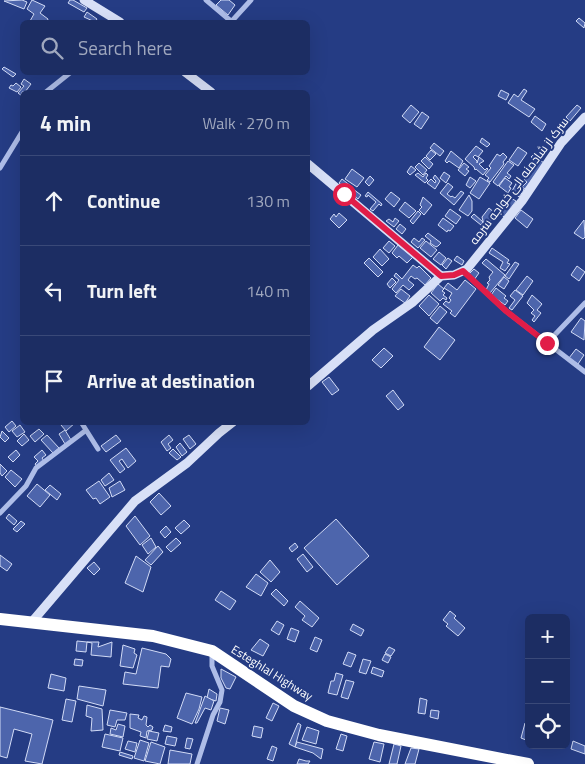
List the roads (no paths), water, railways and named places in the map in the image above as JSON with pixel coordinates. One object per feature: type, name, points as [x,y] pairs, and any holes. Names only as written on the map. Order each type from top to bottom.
[{"type":"highway","name":"Esteghlal Highway","points":[[0,619],[153,636],[212,651],[294,706],[327,721],[378,735],[528,764]]},
{"type":"street","points":[[84,0],[117,20]]},
{"type":"street","points":[[206,0],[230,20]]},
{"type":"street","points":[[234,20],[250,0]]},
{"type":"street","points":[[48,90],[67,75]]},
{"type":"street","points":[[190,75],[208,90]]},
{"type":"street","name":"سرک از شادمنه الی خواجه سرمه","points":[[463,271],[467,269],[522,201],[561,143],[585,117]]},
{"type":"street","points":[[0,168],[20,135]]},
{"type":"street","points":[[310,166],[441,276]]},
{"type":"street","points":[[310,384],[373,330],[412,302],[441,276],[454,275],[463,271],[506,311],[585,372]]},
{"type":"street","points":[[547,343],[585,302]]},
{"type":"street","points":[[82,425],[98,450]]},
{"type":"street","points":[[31,623],[135,502],[187,464],[219,432],[229,425]]},
{"type":"street","points":[[0,514],[26,486],[36,468],[85,431]]},
{"type":"street","points":[[197,764],[213,715],[220,702],[222,690],[212,666],[212,651]]}]
